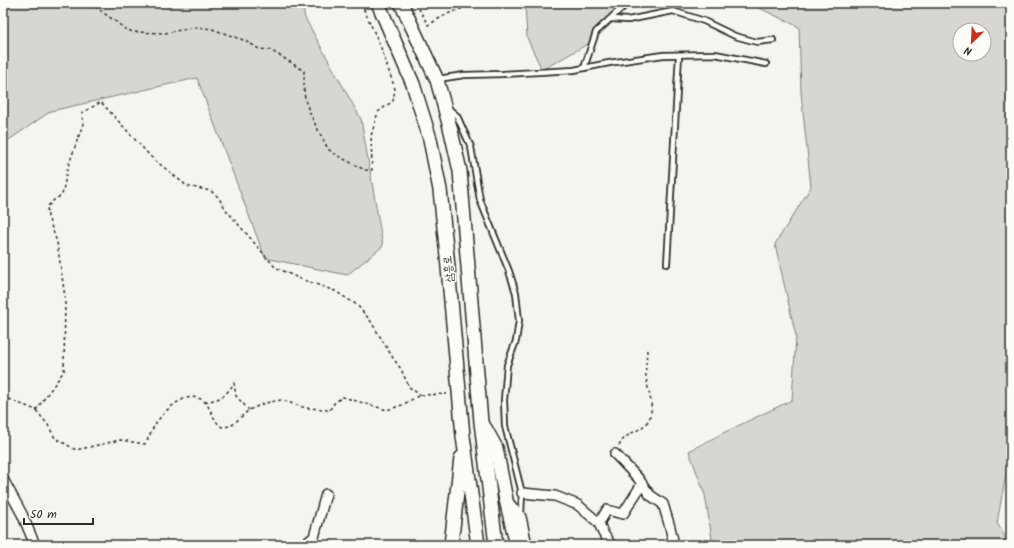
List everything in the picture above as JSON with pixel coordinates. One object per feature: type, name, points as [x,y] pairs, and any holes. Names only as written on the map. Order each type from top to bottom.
[{"type":"main road","name":"삼흥로","points":[[378,3],[413,84],[430,139],[440,190],[463,436],[478,545]]},
{"type":"main road","name":"삼흥로","points":[[401,3],[437,80],[460,171],[482,422],[496,545]]},
{"type":"main road","points":[[482,422],[496,448],[506,500],[517,545]]},
{"type":"main road","points":[[451,545],[463,436]]},
{"type":"street","points":[[615,454],[650,495],[663,504],[674,545]]},
{"type":"street","points":[[3,479],[22,514],[35,545]]},
{"type":"street","points":[[599,523],[607,510],[623,514],[642,484]]},
{"type":"street","points":[[522,493],[555,496],[578,506],[599,523],[611,545]]},
{"type":"street","points":[[304,545],[314,538],[326,494]]},
{"type":"street","points":[[506,500],[521,517],[527,545]]},
{"type":"lane","points":[[584,68],[596,32],[628,3]]},
{"type":"lane","points":[[611,19],[628,20],[673,11],[704,21],[735,36],[757,42],[773,40]]},
{"type":"lane","points":[[437,80],[464,75],[574,70],[663,55],[715,54],[766,64]]},
{"type":"lane","points":[[667,264],[679,55]]},
{"type":"lane","points":[[444,105],[457,116],[471,147],[480,200],[509,271],[516,293],[519,321],[516,341],[507,365],[504,400],[505,426],[522,493],[521,517]]},
{"type":"path","points":[[3,4],[17,3]]},
{"type":"path","points":[[90,3],[116,21],[125,30],[133,32],[165,33],[197,28],[212,29],[246,41],[258,49],[270,50],[288,60],[304,71],[304,93],[306,103],[328,149],[364,170],[372,170],[371,136],[378,112],[394,101],[395,89],[380,45],[361,3]]},
{"type":"path","points":[[416,3],[428,25],[447,14],[478,3]]},
{"type":"path","points":[[36,410],[64,371],[65,297],[59,256],[48,217],[47,207],[62,195],[68,167],[83,124],[82,113],[101,102],[151,157],[187,186],[211,191],[218,197],[227,211],[276,267],[298,278],[335,291],[357,305],[370,320],[401,369],[409,387],[420,395]]},
{"type":"path","points":[[615,454],[622,439],[631,433],[641,430],[648,420],[652,407],[645,374],[647,348]]},
{"type":"path","points":[[205,402],[220,399],[227,394],[234,383],[236,396],[249,410]]},
{"type":"path","points":[[3,397],[36,410],[48,425],[55,438],[76,450],[120,440],[145,444],[155,424],[172,406],[186,398],[197,398],[205,402],[216,423],[222,427],[231,426],[249,410],[265,403],[281,400],[306,408],[324,409],[329,411],[335,402],[343,397],[387,410],[402,405],[420,395],[459,393]]},
{"type":"shaded area","points":[[3,3],[302,3],[305,18],[361,119],[383,246],[347,275],[265,258],[197,78],[51,111],[3,144]]},
{"type":"shaded area","points":[[525,3],[633,3],[593,41],[542,70],[527,38]]},
{"type":"shaded area","points":[[749,3],[1011,3],[1011,447],[997,523],[1010,545],[713,545],[705,495],[689,451],[792,400],[796,336],[775,244],[811,187],[801,93],[799,27]]}]
